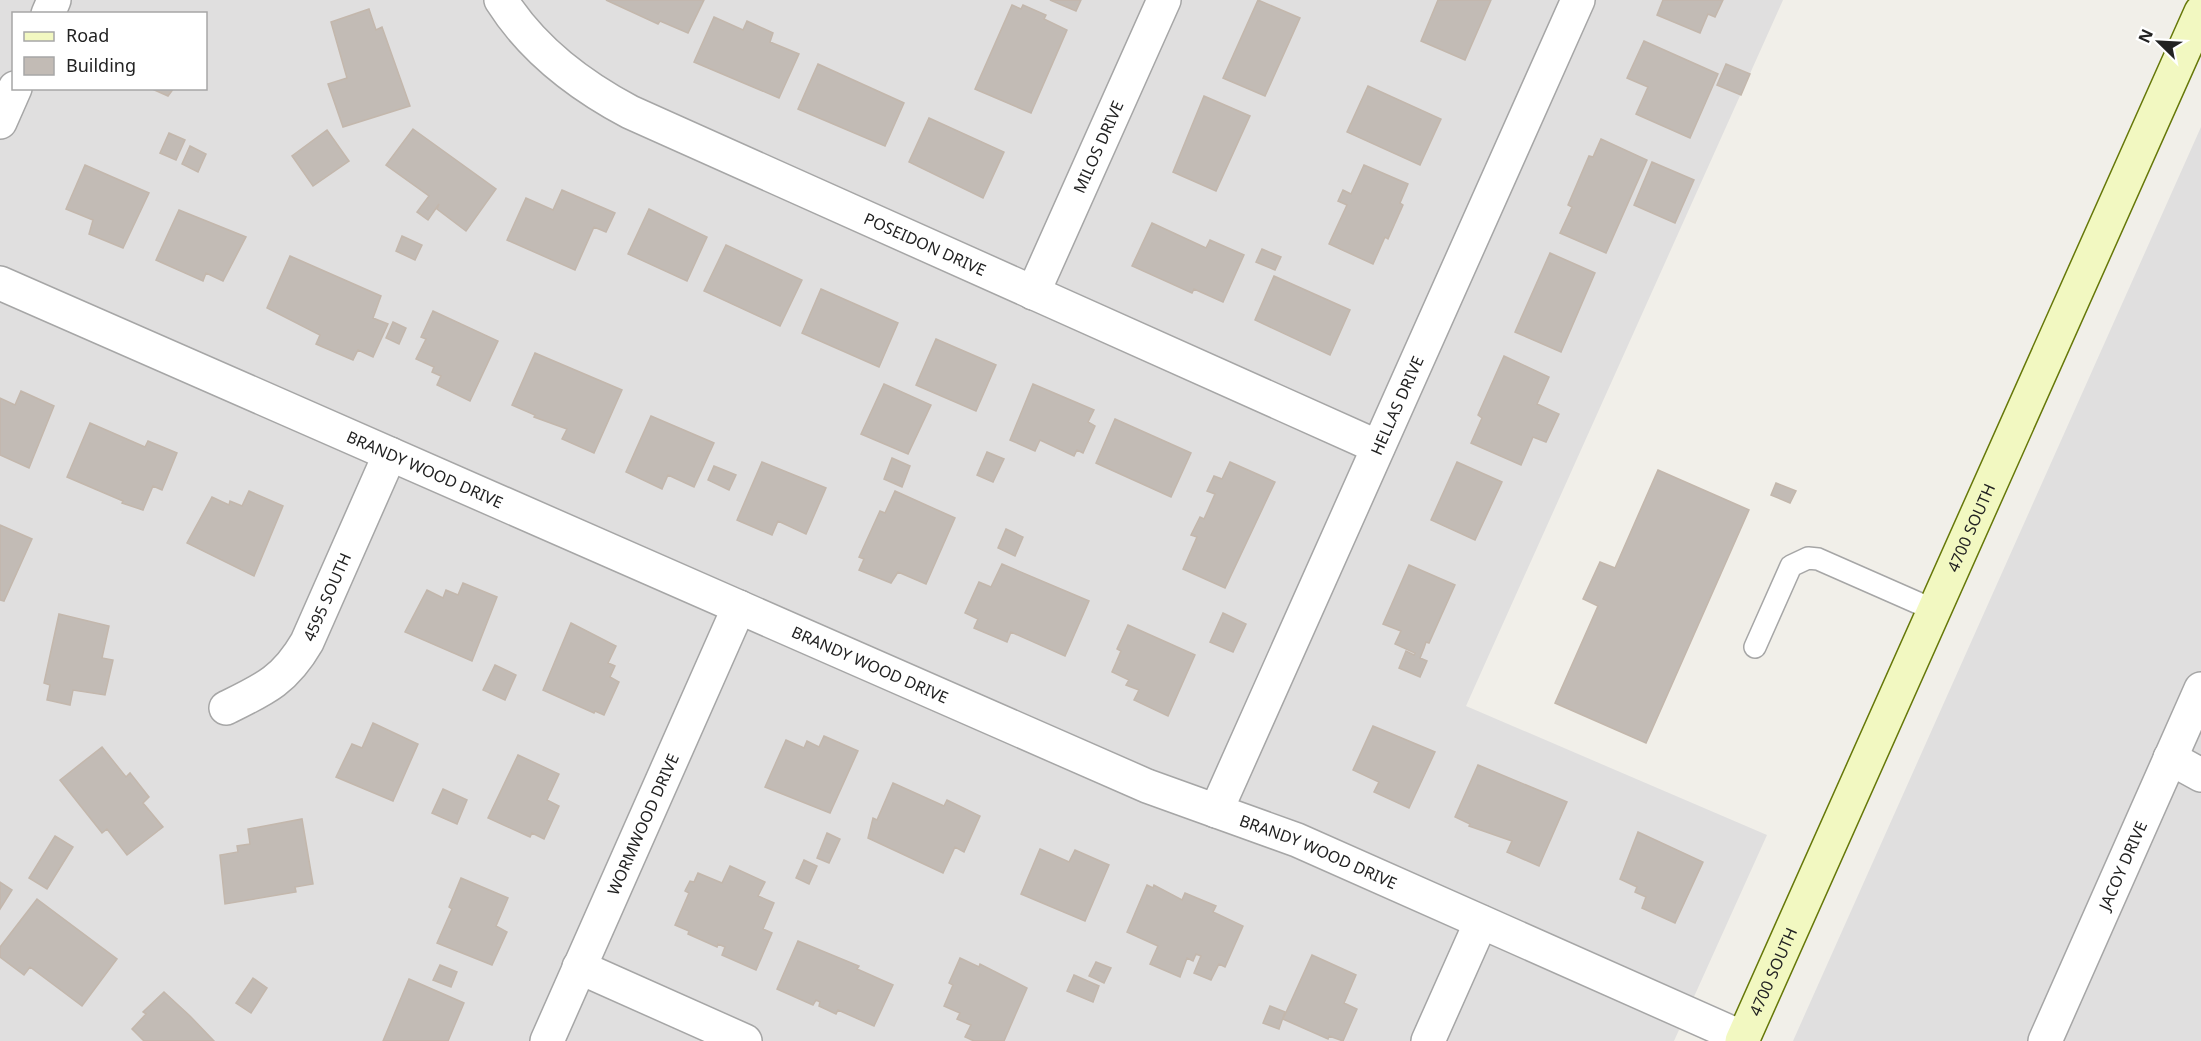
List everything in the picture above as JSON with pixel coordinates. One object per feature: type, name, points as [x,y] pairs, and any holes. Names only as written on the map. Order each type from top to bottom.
[{"type":"main road","name":"4700 SOUTH","points":[[1743,1039],[2201,12]]},
{"type":"street","name":"POSEIDON DRIVE","points":[[501,0],[522,31],[581,83],[605,99],[659,126],[1378,447]]},
{"type":"street","name":"MILOS DRIVE","points":[[1033,293],[1164,0]]},
{"type":"street","name":"HELLAS DRIVE","points":[[1215,811],[1578,0]]},
{"type":"street","points":[[0,122],[14,90]]},
{"type":"street","name":"BRANDY WOOD DRIVE","points":[[0,283],[1147,786],[1297,840],[1743,1039]]},
{"type":"street","name":"4595 SOUTH","points":[[226,708],[268,688],[284,676],[297,660],[308,642],[390,454]]},
{"type":"street","name":"WORMWOOD DRIVE","points":[[547,1041],[739,607]]},
{"type":"street","name":"JACOY DRIVE","points":[[2045,1041],[2201,689]]},
{"type":"street","points":[[2170,758],[2201,776]]},
{"type":"street","points":[[1428,1041],[1481,922]]},
{"type":"street","points":[[579,967],[745,1041]]},
{"type":"lane","points":[[1755,647],[1791,566],[1808,558],[1818,559],[1934,610]]},
{"type":"shaded area","points":[[0,0],[1783,0],[1466,706],[1767,835],[1674,1041],[0,1041]]},
{"type":"shaded area","points":[[2201,127],[2201,1041],[1793,1041]]},
{"type":"building","points":[[606,0],[704,0],[688,33],[660,21],[658,24]]},
{"type":"building","points":[[1050,0],[1081,0],[1076,11]]},
{"type":"building","points":[[1258,0],[1300,18],[1265,96],[1223,78]]},
{"type":"building","points":[[1438,0],[1491,0],[1465,60],[1421,41]]},
{"type":"building","points":[[1663,0],[1723,0],[1715,17],[1708,14],[1700,33],[1657,15]]},
{"type":"building","points":[[1012,5],[1021,9],[1023,5],[1046,15],[1044,19],[1067,30],[1031,113],[975,89]]},
{"type":"building","points":[[369,9],[376,30],[382,27],[410,106],[343,127],[328,84],[347,78],[331,22]]},
{"type":"building","points":[[714,17],[743,30],[747,21],[773,33],[770,42],[799,54],[779,98],[694,62]]},
{"type":"building","points":[[1644,41],[1718,74],[1690,138],[1636,114],[1648,87],[1627,78]]},
{"type":"building","points":[[818,64],[904,103],[885,146],[798,109]]},
{"type":"building","points":[[1726,64],[1750,74],[1741,95],[1717,85]]},
{"type":"building","points":[[1368,86],[1441,119],[1420,165],[1347,132]]},
{"type":"building","points":[[154,90],[172,90],[168,96]]},
{"type":"building","points":[[1204,96],[1250,116],[1216,191],[1173,172]]},
{"type":"building","points":[[929,118],[1004,152],[983,198],[909,162]]},
{"type":"building","points":[[413,129],[496,189],[466,231],[437,209],[439,204],[428,220],[417,212],[429,196],[386,165]]},
{"type":"building","points":[[327,130],[349,161],[313,186],[292,156]]},
{"type":"building","points":[[169,133],[185,140],[176,160],[160,153]]},
{"type":"building","points":[[1601,139],[1647,160],[1606,253],[1560,233],[1572,207],[1568,205],[1589,156],[1593,157]]},
{"type":"building","points":[[190,146],[206,154],[198,172],[182,164]]},
{"type":"building","points":[[1652,162],[1694,180],[1675,223],[1634,205]]},
{"type":"building","points":[[85,165],[149,193],[123,248],[89,234],[93,220],[66,209]]},
{"type":"building","points":[[1364,165],[1408,184],[1400,203],[1403,205],[1388,239],[1385,237],[1373,264],[1329,244],[1347,205],[1338,201],[1343,190],[1351,194]]},
{"type":"building","points":[[562,190],[615,213],[606,232],[594,227],[575,270],[507,240],[526,198],[553,210]]},
{"type":"building","points":[[649,209],[707,237],[687,281],[628,254]]},
{"type":"building","points":[[179,210],[246,237],[223,281],[206,273],[203,281],[156,260]]},
{"type":"building","points":[[1152,223],[1206,248],[1210,240],[1244,255],[1223,302],[1194,289],[1192,293],[1132,266]]},
{"type":"building","points":[[402,236],[422,245],[415,260],[396,251]]},
{"type":"building","points":[[726,245],[802,280],[780,326],[704,291]]},
{"type":"building","points":[[1262,249],[1281,257],[1275,270],[1256,262]]},
{"type":"building","points":[[1550,253],[1595,273],[1561,352],[1515,332]]},
{"type":"building","points":[[290,256],[381,296],[373,318],[388,324],[373,357],[358,350],[353,360],[316,344],[320,335],[267,308]]},
{"type":"building","points":[[1274,276],[1350,310],[1330,355],[1255,320]]},
{"type":"building","points":[[821,289],[898,323],[879,367],[802,333]]},
{"type":"building","points":[[433,311],[498,341],[470,401],[437,385],[441,376],[432,372],[434,367],[416,359],[426,339],[421,337]]},
{"type":"building","points":[[393,322],[406,328],[399,344],[386,338]]},
{"type":"building","points":[[936,339],[996,365],[976,411],[916,385]]},
{"type":"building","points":[[535,353],[622,390],[594,453],[562,439],[567,429],[534,417],[535,415],[512,405]]},
{"type":"building","points":[[1504,356],[1549,377],[1537,404],[1559,414],[1546,442],[1533,437],[1521,465],[1471,443],[1482,418],[1478,415]]},
{"type":"building","points":[[884,384],[931,405],[908,454],[861,434]]},
{"type":"building","points":[[1033,384],[1094,410],[1088,422],[1095,426],[1083,453],[1077,450],[1074,456],[1040,440],[1035,451],[1010,440]]},
{"type":"building","points":[[21,391],[54,406],[29,468],[0,455],[0,398],[15,405]]},
{"type":"building","points":[[651,416],[714,443],[694,487],[668,475],[662,489],[626,472]]},
{"type":"building","points":[[1115,419],[1191,453],[1171,497],[1096,463]]},
{"type":"building","points":[[90,423],[145,447],[148,441],[177,453],[162,490],[153,486],[143,510],[122,503],[123,501],[67,477]]},
{"type":"building","points":[[987,452],[1004,459],[993,482],[977,475]]},
{"type":"building","points":[[892,458],[910,466],[902,487],[884,479]]},
{"type":"building","points":[[762,462],[826,488],[806,534],[778,521],[772,535],[737,520]]},
{"type":"building","points":[[1230,462],[1275,482],[1225,588],[1183,569],[1197,537],[1191,535],[1200,517],[1204,519],[1215,494],[1207,491],[1214,476],[1222,479]]},
{"type":"building","points":[[1457,462],[1502,482],[1475,540],[1431,520]]},
{"type":"building","points":[[714,466],[736,475],[729,490],[708,480]]},
{"type":"building","points":[[1658,470],[1749,510],[1646,743],[1555,703],[1598,606],[1583,599],[1600,562],[1615,568]]},
{"type":"building","points":[[1776,483],[1796,491],[1790,503],[1771,495]]},
{"type":"building","points":[[249,491],[283,506],[254,576],[187,543],[212,497],[229,505],[230,501],[242,506]]},
{"type":"building","points":[[895,491],[955,518],[926,584],[898,572],[891,583],[859,570],[864,559],[859,557],[880,511],[885,513]]},
{"type":"building","points":[[0,525],[32,539],[4,601],[0,600]]},
{"type":"building","points":[[1006,529],[1023,537],[1015,556],[998,548]]},
{"type":"building","points":[[1002,564],[1089,601],[1065,656],[1011,632],[1007,642],[974,628],[978,619],[965,613],[979,582],[991,587]]},
{"type":"building","points":[[1409,565],[1455,585],[1429,643],[1426,642],[1420,658],[1427,661],[1420,677],[1399,668],[1406,651],[1414,655],[1415,653],[1395,644],[1401,631],[1383,624]]},
{"type":"building","points":[[463,583],[497,597],[472,661],[405,632],[427,590],[443,598],[446,590],[458,595]]},
{"type":"building","points":[[1223,613],[1246,624],[1233,652],[1210,642]]},
{"type":"building","points":[[59,614],[109,626],[102,658],[113,660],[105,695],[73,690],[70,705],[47,700],[50,685],[44,683]]},
{"type":"building","points":[[571,623],[616,646],[608,663],[615,666],[610,677],[619,682],[604,715],[595,711],[594,713],[543,690]]},
{"type":"building","points":[[1128,625],[1195,655],[1168,716],[1134,700],[1139,690],[1126,685],[1129,680],[1112,672],[1121,651],[1117,649]]},
{"type":"building","points":[[495,665],[516,675],[505,700],[483,690]]},
{"type":"building","points":[[373,723],[418,744],[393,801],[336,777],[352,744],[362,748]]},
{"type":"building","points":[[1373,726],[1435,752],[1409,808],[1374,792],[1379,782],[1353,770]]},
{"type":"building","points":[[824,736],[858,751],[830,813],[765,787],[786,740],[804,748],[807,741],[819,747]]},
{"type":"building","points":[[102,747],[126,777],[130,773],[149,797],[143,803],[163,827],[127,855],[107,829],[102,833],[60,780]]},
{"type":"building","points":[[518,755],[559,774],[547,800],[559,806],[544,839],[532,833],[530,837],[488,818]]},
{"type":"building","points":[[1478,765],[1567,802],[1539,866],[1507,852],[1512,841],[1469,826],[1470,824],[1455,817]]},
{"type":"building","points":[[893,783],[944,806],[947,800],[980,816],[964,852],[955,847],[943,873],[868,838],[873,818],[877,820]]},
{"type":"building","points":[[443,789],[467,800],[457,824],[432,813]]},
{"type":"building","points":[[302,819],[313,884],[295,887],[296,892],[225,904],[220,855],[238,852],[237,846],[250,844],[248,829]]},
{"type":"building","points":[[1638,832],[1703,862],[1675,923],[1642,908],[1646,897],[1635,892],[1637,887],[1620,879]]},
{"type":"building","points":[[827,833],[840,839],[829,863],[817,858]]},
{"type":"building","points":[[55,836],[73,847],[47,889],[29,878]]},
{"type":"building","points":[[1040,849],[1069,862],[1075,850],[1109,865],[1085,921],[1021,894]]},
{"type":"building","points":[[804,860],[817,866],[809,884],[796,878]]},
{"type":"building","points":[[730,866],[765,882],[758,896],[774,903],[763,929],[772,933],[756,970],[722,955],[725,947],[718,944],[717,947],[688,934],[689,931],[675,925],[689,893],[685,891],[690,881],[694,882],[698,873],[722,883]]},
{"type":"building","points":[[461,878],[508,898],[496,926],[507,932],[492,965],[437,943],[452,909],[449,907]]},
{"type":"building","points":[[0,882],[12,890],[0,909]]},
{"type":"building","points":[[1147,885],[1153,888],[1154,885],[1182,900],[1185,893],[1216,906],[1213,912],[1243,926],[1225,967],[1219,964],[1211,980],[1194,973],[1201,956],[1196,954],[1193,961],[1187,958],[1180,977],[1150,964],[1158,946],[1127,932]]},
{"type":"building","points":[[37,899],[117,959],[82,1006],[30,967],[24,975],[0,957],[0,947]]},
{"type":"building","points":[[798,941],[859,966],[857,969],[893,985],[874,1026],[838,1010],[836,1014],[819,1006],[820,1002],[816,1000],[813,1005],[777,989]]},
{"type":"building","points":[[1312,955],[1356,975],[1344,1003],[1357,1009],[1343,1041],[1329,1036],[1328,1039],[1283,1019]]},
{"type":"building","points":[[960,958],[979,967],[980,964],[1027,988],[1004,1041],[974,1041],[965,1037],[971,1025],[957,1019],[960,1013],[944,1006],[953,985],[949,983]]},
{"type":"building","points":[[1096,962],[1111,968],[1104,983],[1089,976]]},
{"type":"building","points":[[440,965],[457,972],[451,987],[433,980]]},
{"type":"building","points":[[1074,975],[1099,986],[1093,1002],[1067,991]]},
{"type":"building","points":[[253,978],[267,988],[251,1013],[236,1003]]},
{"type":"building","points":[[409,979],[464,1003],[448,1041],[383,1041]]},
{"type":"building","points":[[164,992],[214,1041],[144,1041],[132,1029],[146,1014],[143,1012]]},
{"type":"building","points":[[1270,1006],[1285,1012],[1279,1029],[1263,1023]]}]
